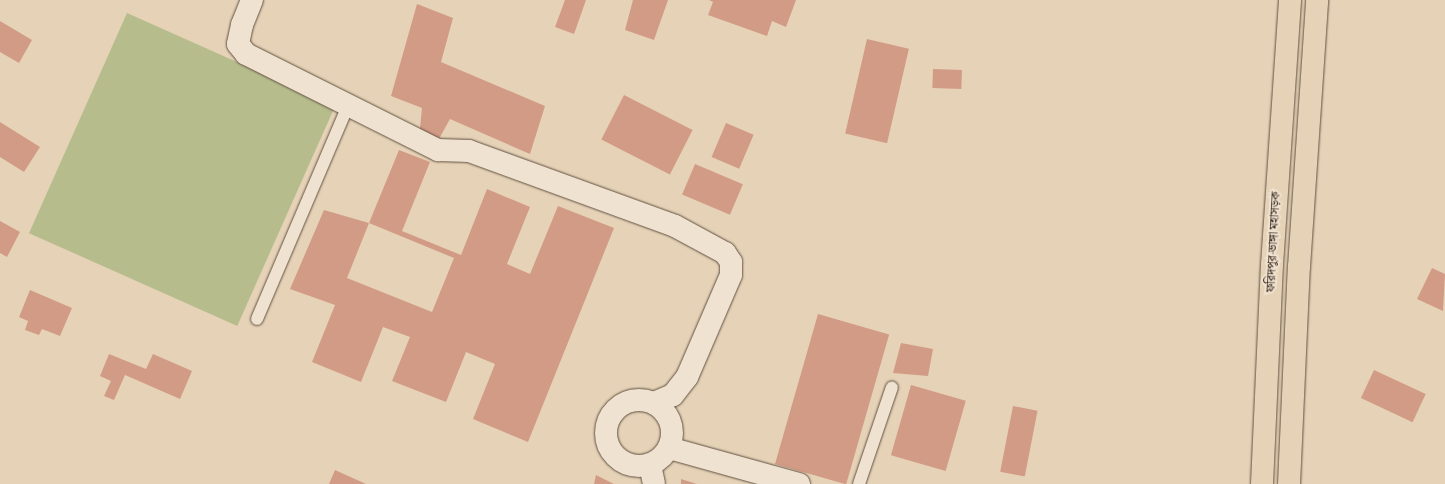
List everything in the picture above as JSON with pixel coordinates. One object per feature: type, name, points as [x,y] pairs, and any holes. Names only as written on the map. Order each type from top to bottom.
[{"type":"highway","name":"ফরিদপুর-ভাঙ্গা মহাসড়ক","points":[[1262,484],[1272,265],[1290,0]]},
{"type":"highway","points":[[1289,484],[1299,267],[1317,0]]},
{"type":"street","points":[[252,0],[242,25],[238,44],[246,54],[438,150],[469,151],[675,226],[725,253],[731,262],[731,275],[687,377],[673,395],[654,403],[640,400],[628,401],[616,408],[609,418],[606,432],[607,444],[614,455],[624,463],[652,474],[669,448],[672,435],[670,422],[654,403]]},
{"type":"street","points":[[669,448],[799,484]]},
{"type":"lane","points":[[257,319],[348,106]]},
{"type":"lane","points":[[859,484],[892,387]]},
{"type":"green space","points":[[127,13],[335,106],[237,326],[29,233]]},
{"type":"building","points":[[565,0],[586,0],[574,34],[555,27]]},
{"type":"building","points":[[633,0],[668,0],[654,40],[625,30]]},
{"type":"building","points":[[709,0],[796,0],[786,27],[772,21],[767,36],[708,15],[713,2]]},
{"type":"building","points":[[417,4],[453,18],[441,62],[545,106],[530,154],[450,119],[435,146],[419,138],[422,108],[391,96]]},
{"type":"building","points":[[0,21],[32,40],[19,63],[0,52]]},
{"type":"building","points":[[867,39],[909,49],[887,143],[845,134]]},
{"type":"building","points":[[933,69],[962,70],[961,89],[932,88]]},
{"type":"building","points":[[624,95],[693,130],[670,175],[601,140]]},
{"type":"building","points":[[0,122],[40,147],[24,172],[0,157]]},
{"type":"building","points":[[726,123],[754,135],[739,169],[712,157]]},
{"type":"building","points":[[399,150],[430,162],[402,231],[461,255],[487,189],[530,207],[507,264],[530,274],[558,206],[614,228],[528,442],[473,419],[495,364],[466,352],[446,402],[392,381],[410,337],[383,327],[361,382],[312,362],[335,305],[290,289],[324,210],[369,223]],"holes":[[[369,223],[454,258],[432,312],[347,278]]]},
{"type":"building","points":[[695,164],[743,184],[730,215],[682,194]]},
{"type":"building","points":[[0,221],[20,232],[7,257],[0,253]]},
{"type":"building","points":[[1432,268],[1445,274],[1443,311],[1417,299]]},
{"type":"building","points":[[30,290],[72,308],[60,336],[42,329],[39,335],[25,330],[28,321],[19,317]]},
{"type":"building","points":[[818,314],[889,334],[846,484],[775,464]]},
{"type":"building","points":[[901,343],[933,349],[928,376],[893,373]]},
{"type":"building","points":[[109,354],[146,369],[153,354],[192,371],[180,399],[125,375],[114,400],[104,396],[111,381],[100,376]]},
{"type":"building","points":[[1374,370],[1426,394],[1413,422],[1361,398]]},
{"type":"building","points":[[911,385],[966,401],[946,471],[891,455]]},
{"type":"building","points":[[1013,406],[1038,411],[1025,477],[1000,472]]},
{"type":"building","points":[[335,470],[366,484],[329,484]]},
{"type":"building","points":[[596,475],[614,484],[594,484]]},
{"type":"building","points":[[681,479],[697,484],[681,484]]}]
